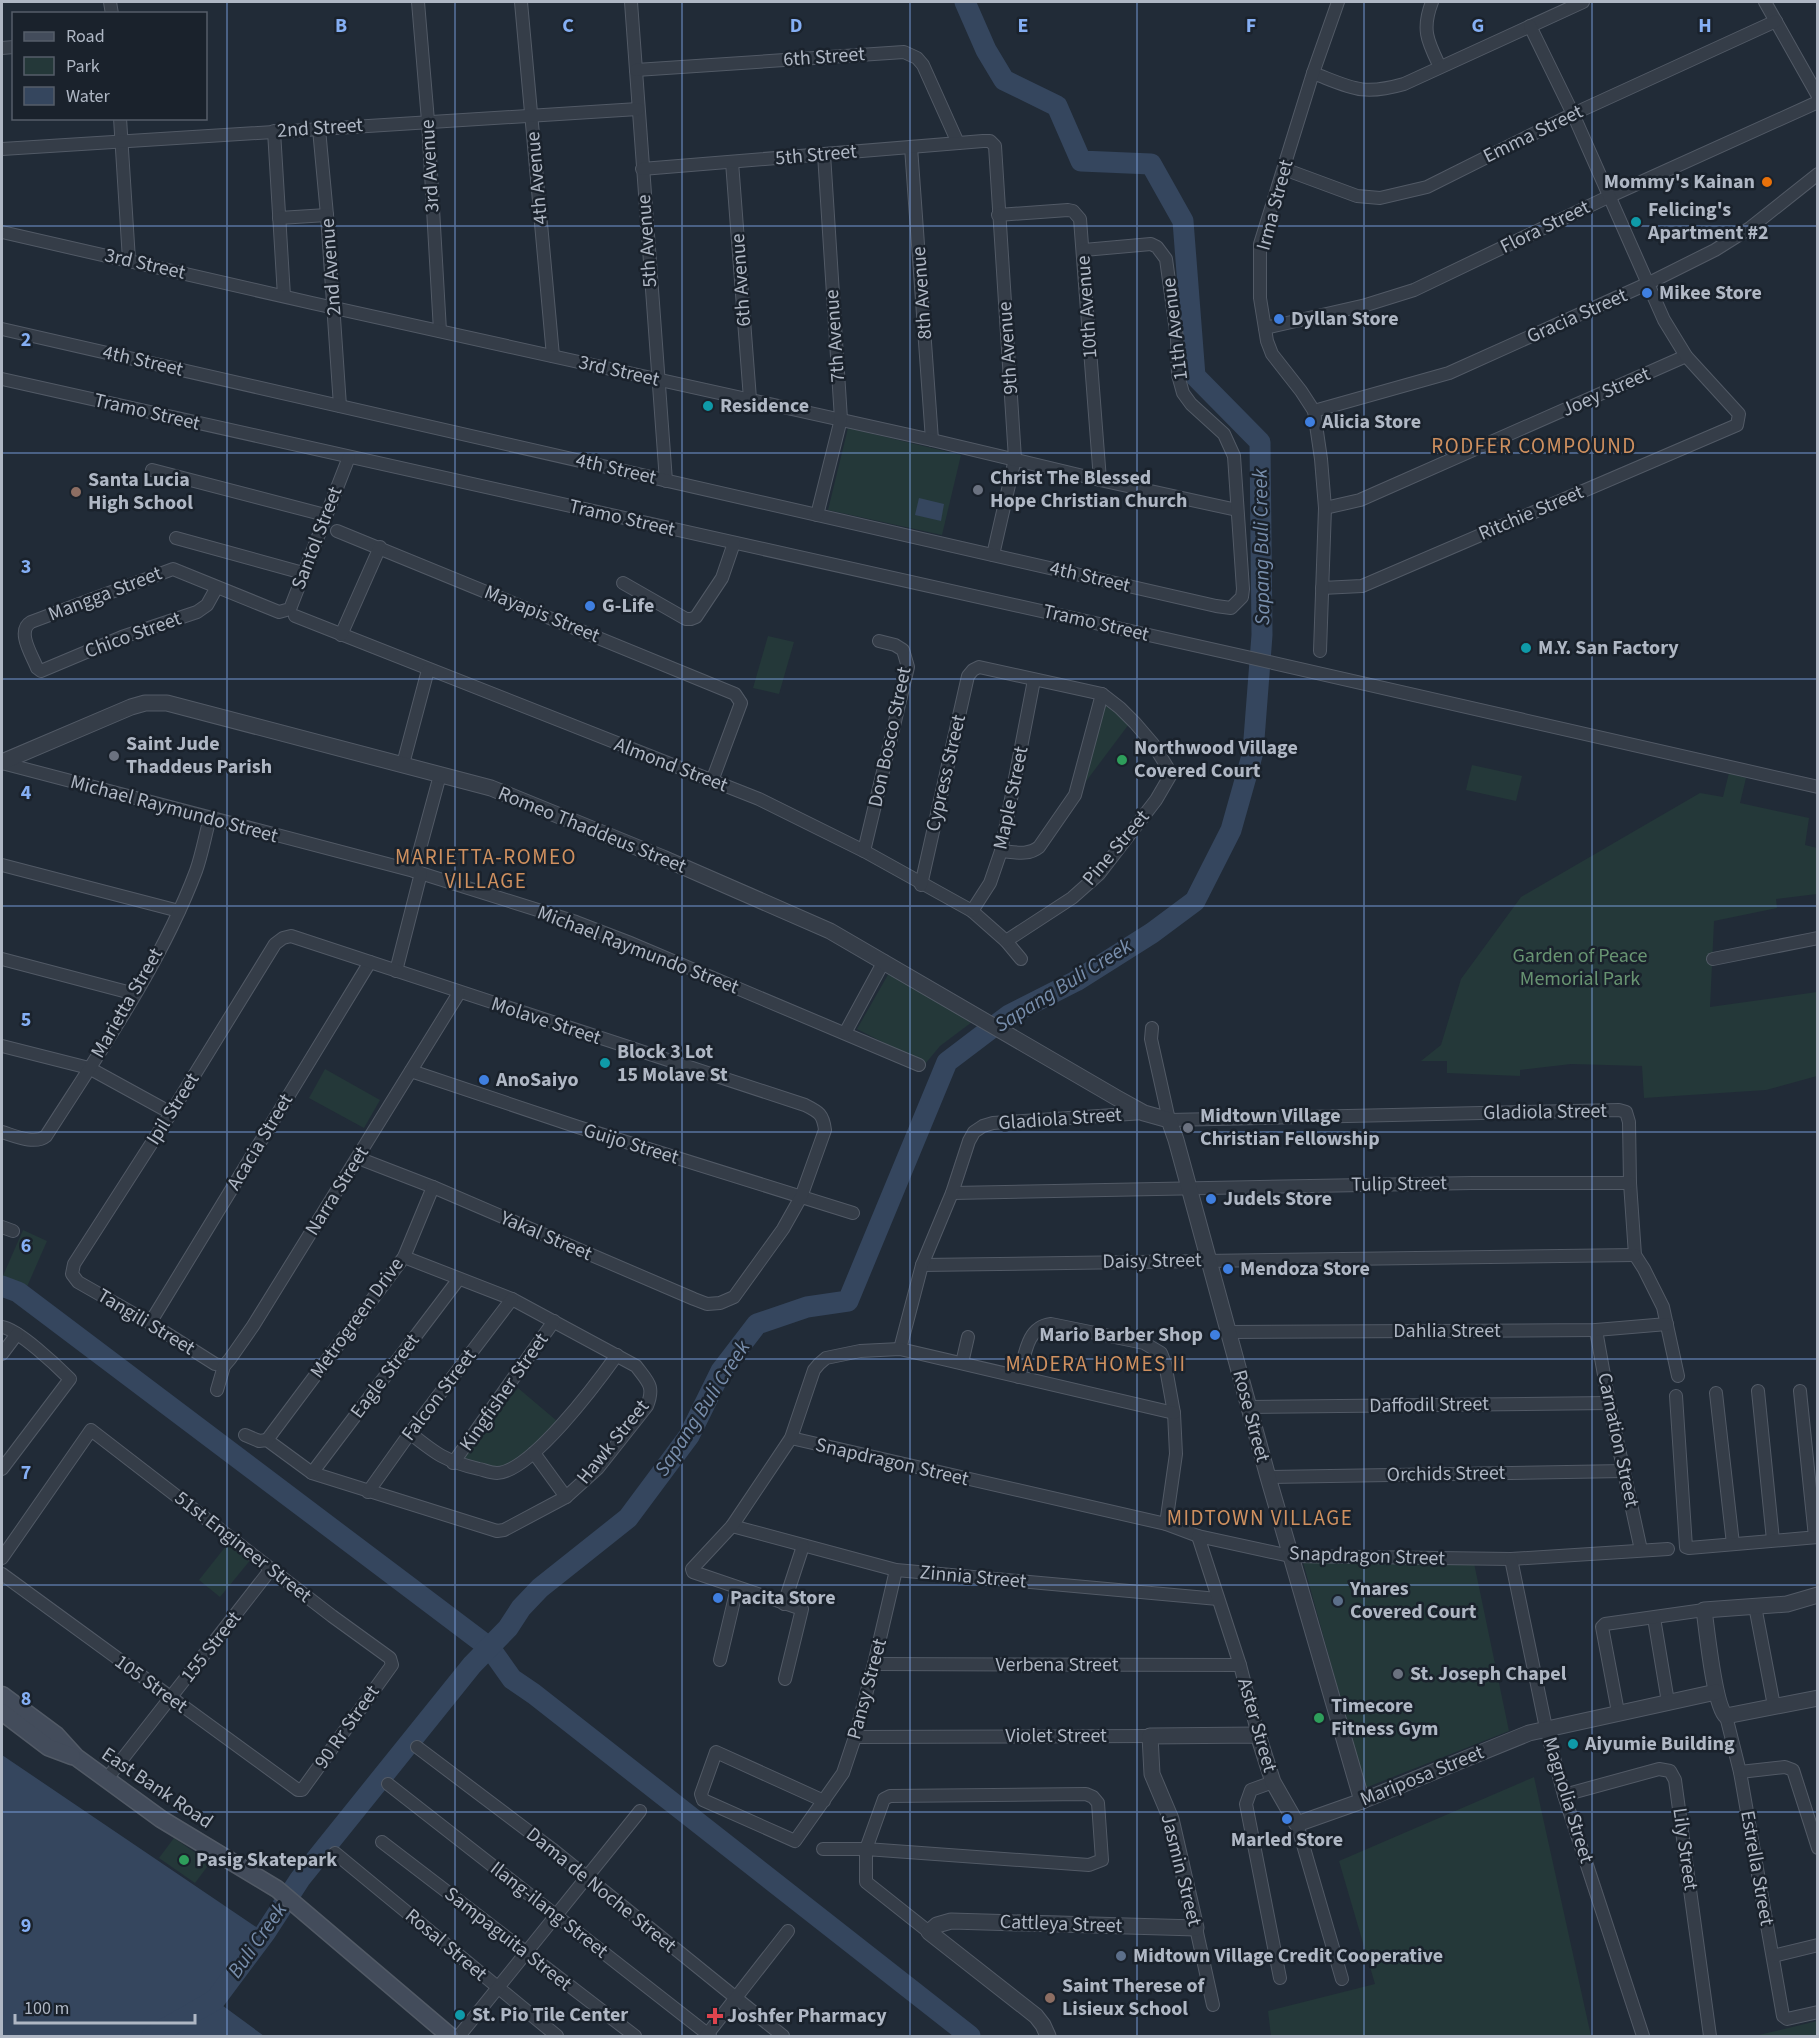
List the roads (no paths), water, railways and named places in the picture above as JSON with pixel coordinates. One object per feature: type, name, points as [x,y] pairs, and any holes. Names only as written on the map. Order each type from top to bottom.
[{"type":"main road","name":"East Bank Road","points":[[2,1695],[56,1735],[76,1757],[161,1819],[277,1889],[450,2037]]},
{"type":"main road","name":"East Bank Road","points":[[2,1712],[48,1747],[76,1757]]},
{"type":"street","name":"3rd Avenue","points":[[418,2],[428,121],[440,330]]},
{"type":"street","name":"4th Avenue","points":[[521,2],[553,356]]},
{"type":"street","name":"5th Avenue","points":[[631,2],[666,481]]},
{"type":"street","name":"Irma Street","points":[[1320,651],[1325,508],[1314,411],[1272,354],[1260,298],[1260,244],[1313,73],[1338,2]]},
{"type":"street","points":[[1432,2],[1426,16],[1426,31],[1440,67]]},
{"type":"street","points":[[1313,73],[1355,89],[1371,91],[1404,84],[1583,2]]},
{"type":"street","points":[[1765,2],[1818,96]]},
{"type":"street","name":"Emma Street","points":[[1284,169],[1357,196],[1380,198],[1427,187],[1573,114],[1776,21]]},
{"type":"street","points":[[1530,26],[1573,114],[1664,321],[1686,356]]},
{"type":"street","name":"6th Street","points":[[636,70],[904,52],[917,58],[923,65],[958,143]]},
{"type":"street","name":"Flora Street","points":[[1265,328],[1366,305],[1414,290],[1608,197],[1818,102]]},
{"type":"street","name":"2nd Street","points":[[2,149],[638,109]]},
{"type":"street","points":[[120,120],[129,260]]},
{"type":"street","name":"2nd Avenue","points":[[318,129],[327,214],[340,406]]},
{"type":"street","points":[[274,131],[284,296]]},
{"type":"street","name":"5th Street","points":[[642,169],[990,141]]},
{"type":"street","name":"9th Avenue","points":[[990,141],[997,153],[998,215],[1016,459],[993,555]]},
{"type":"street","name":"8th Avenue","points":[[911,147],[933,440]]},
{"type":"street","name":"7th Avenue","points":[[817,515],[841,420],[824,154]]},
{"type":"street","name":"6th Avenue","points":[[732,162],[750,399]]},
{"type":"street","name":"Gracia Street","points":[[1314,411],[1449,373],[1649,283],[1724,245],[1750,228],[1818,174]]},
{"type":"street","name":"10th Avenue","points":[[998,215],[1062,210],[1073,211],[1080,219],[1100,480]]},
{"type":"street","points":[[279,218],[327,214]]},
{"type":"street","name":"3rd Street","points":[[2,232],[1237,510]]},
{"type":"street","name":"11th Avenue","points":[[1083,250],[1151,244],[1157,247],[1166,259],[1177,339],[1178,375],[1183,393],[1191,404],[1224,434],[1234,456],[1243,589],[1242,597],[1232,608]]},
{"type":"street","name":"4th Street","points":[[2,329],[1232,608]]},
{"type":"street","name":"Ritchie Street","points":[[1322,588],[1362,586],[1737,425],[1739,414],[1686,356]]},
{"type":"street","name":"Joey Street","points":[[1325,508],[1360,500],[1686,356]]},
{"type":"street","name":"Tramo Street","points":[[2,379],[1277,663],[1818,787]]},
{"type":"street","name":"Santol Street","points":[[279,612],[290,609],[349,457]]},
{"type":"street","points":[[152,470],[325,515]]},
{"type":"street","name":"Mayapis Street","points":[[338,531],[735,693],[741,703],[712,781]]},
{"type":"street","points":[[176,538],[303,573]]},
{"type":"street","points":[[622,583],[691,620],[722,578],[734,543]]},
{"type":"street","points":[[341,635],[380,547]]},
{"type":"street","name":"Mangga Street","points":[[38,670],[24,633],[27,624],[173,569],[279,612]]},
{"type":"street","name":"Chico Street","points":[[38,670],[197,612],[207,604],[217,587]]},
{"type":"street","name":"Almond Street","points":[[295,616],[759,799],[864,851],[921,885],[972,911],[1006,941],[1021,959]]},
{"type":"street","name":"Don Bosco Street","points":[[864,851],[908,667],[903,650],[879,640]]},
{"type":"street","name":"Pine Street","points":[[979,667],[1102,694],[1120,708],[1153,744],[1169,770],[1170,776],[1156,800],[1099,874],[1072,898],[1006,941]]},
{"type":"street","name":"Cypress Street","points":[[921,885],[968,676],[979,667]]},
{"type":"street","points":[[403,764],[428,670]]},
{"type":"street","name":"Maple Street","points":[[972,911],[990,883],[1001,851],[1034,680]]},
{"type":"street","points":[[1001,851],[1029,853],[1039,848],[1075,795],[1102,694]]},
{"type":"street","name":"Romeo Thaddeus Street","points":[[2,762],[131,707],[156,702],[491,788],[663,858],[830,931],[1144,1113]]},
{"type":"street","name":"Michael Raymundo Street","points":[[2,762],[417,872],[576,922],[919,1065]]},
{"type":"street","points":[[396,971],[440,775]]},
{"type":"street","name":"Marietta Street","points":[[2,1132],[41,1141],[46,1136],[135,994],[179,911],[196,870],[210,818]]},
{"type":"street","points":[[2,865],[179,911]]},
{"type":"street","name":"Molave Street","points":[[275,944],[291,936],[818,1111],[824,1121],[825,1130],[801,1197]]},
{"type":"street","points":[[1713,959],[1818,938]]},
{"type":"street","name":"Ipil Street","points":[[72,1274],[74,1264],[171,1113],[275,944]]},
{"type":"street","points":[[2,958],[135,994]]},
{"type":"street","points":[[845,1033],[884,961]]},
{"type":"street","name":"Acacia Street","points":[[150,1323],[370,962]]},
{"type":"street","name":"Narra Street","points":[[217,1390],[224,1366],[253,1326],[459,993]]},
{"type":"street","name":"Rose Street","points":[[1152,1028],[1151,1039],[1169,1120],[1290,1556],[1362,1801]]},
{"type":"street","points":[[2,1046],[89,1068],[171,1113]]},
{"type":"street","name":"Guijo Street","points":[[411,1071],[578,1127],[853,1213]]},
{"type":"street","name":"Gladiola Street","points":[[900,1349],[922,1265],[952,1193],[969,1141],[983,1126],[993,1123],[1144,1113],[1169,1120],[1619,1110],[1626,1112],[1629,1122],[1630,1183]]},
{"type":"street","name":"Yakal Street","points":[[358,1158],[433,1187],[708,1304],[720,1303],[734,1297],[783,1229],[801,1197]]},
{"type":"street","points":[[1630,1183],[1635,1255],[1663,1307],[1678,1376]]},
{"type":"street","name":"Tulip Street","points":[[952,1193],[1189,1187],[1630,1183]]},
{"type":"street","name":"Metrogreen Drive","points":[[267,1440],[404,1257],[433,1187]]},
{"type":"street","name":"Daisy Street","points":[[922,1265],[1635,1255]]},
{"type":"street","name":"Hawk Street","points":[[245,1435],[259,1441],[267,1440],[312,1473],[497,1531],[504,1530],[566,1497],[598,1468],[647,1406],[651,1395],[650,1384],[636,1366],[512,1299],[458,1280],[404,1257]]},
{"type":"street","name":"Tangili Street","points":[[72,1274],[78,1282],[215,1364],[224,1366]]},
{"type":"street","name":"Eagle Street","points":[[312,1473],[458,1280]]},
{"type":"street","name":"Falcon Street","points":[[368,1492],[512,1299]]},
{"type":"street","name":"Kingfisher Street","points":[[453,1463],[554,1321]]},
{"type":"street","points":[[1019,1377],[1030,1335],[1043,1325],[1051,1324],[1144,1343],[1161,1353],[1174,1413],[1176,1454],[1166,1524]]},
{"type":"street","name":"Dahlia Street","points":[[1228,1332],[1596,1330],[1667,1324]]},
{"type":"street","points":[[2,1327],[17,1334],[70,1379],[2,1469]]},
{"type":"street","name":"Carnation Street","points":[[1596,1330],[1609,1403],[1641,1550]]},
{"type":"street","points":[[2,1354],[17,1334]]},
{"type":"street","points":[[962,1363],[968,1337]]},
{"type":"street","points":[[785,1679],[802,1610],[693,1572],[693,1566],[732,1526],[791,1438],[814,1370],[819,1364],[832,1357],[860,1351],[900,1349],[1174,1413]]},
{"type":"street","points":[[410,1433],[436,1454],[453,1463],[496,1473],[516,1468],[534,1453],[593,1389],[617,1355]]},
{"type":"street","points":[[1758,1391],[1773,1540]]},
{"type":"street","points":[[1676,1396],[1684,1544],[1689,1548],[1816,1537],[1800,1391]]},
{"type":"street","points":[[1716,1393],[1733,1544]]},
{"type":"street","name":"Daffodil Street","points":[[1248,1407],[1609,1403]]},
{"type":"street","name":"51st Engineer Street","points":[[2,1558],[92,1430],[390,1659],[392,1665]]},
{"type":"street","name":"Snapdragon Street","points":[[791,1438],[1166,1524],[1198,1536],[1290,1556],[1511,1560],[1668,1549]]},
{"type":"street","points":[[534,1453],[566,1497]]},
{"type":"street","name":"Orchids Street","points":[[1268,1477],[1624,1471]]},
{"type":"street","name":"Zinnia Street","points":[[732,1526],[896,1570],[1218,1599]]},
{"type":"street","name":"Aster Street","points":[[1198,1536],[1240,1665],[1273,1782],[1297,1824],[1342,1979]]},
{"type":"street","points":[[784,1604],[803,1546]]},
{"type":"street","name":"Magnolia Street","points":[[1511,1560],[1546,1728],[1564,1795],[1643,2037]]},
{"type":"street","name":"155 Street","points":[[106,1780],[271,1569]]},
{"type":"street","name":"Pansy Street","points":[[824,1801],[716,1752],[701,1794],[704,1800],[795,1841],[824,1801],[843,1773],[855,1737],[896,1570]]},
{"type":"street","name":"105 Street","points":[[2,1574],[265,1768],[298,1790],[302,1790]]},
{"type":"street","points":[[720,1660],[738,1588]]},
{"type":"street","points":[[1618,1712],[1602,1627],[1605,1624],[1704,1610],[1787,1604],[1817,1599]]},
{"type":"street","points":[[1755,1606],[1774,1706]]},
{"type":"street","points":[[1704,1610],[1716,1692],[1720,1708],[1726,1716],[1818,1698]]},
{"type":"street","points":[[1654,1618],[1668,1702]]},
{"type":"street","name":"Verbena Street","points":[[874,1664],[1240,1665]]},
{"type":"street","name":"90 Rr Street","points":[[302,1790],[392,1665]]},
{"type":"street","name":"Mariposa Street","points":[[1297,1824],[1362,1801],[1505,1741],[1546,1728],[1716,1692]]},
{"type":"street","name":"Estrella Street","points":[[1726,1716],[1740,1772],[1783,2016],[1787,2019],[1818,2012]]},
{"type":"street","name":"Violet Street","points":[[855,1737],[1258,1735]]},
{"type":"street","name":"Jasmin Street","points":[[1150,1736],[1152,1774],[1171,1819],[1213,2005]]},
{"type":"street","name":"Dama de Noche Street","points":[[417,1747],[552,1849],[783,2037]]},
{"type":"street","points":[[1740,1772],[1785,1767],[1793,1770],[1818,1848]]},
{"type":"street","name":"Lily Street","points":[[1564,1795],[1659,1769],[1670,1772],[1675,1779],[1710,2037]]},
{"type":"street","points":[[1273,1782],[1251,1790],[1246,1804],[1280,1978]]},
{"type":"street","name":"Ilang-ilang Street","points":[[388,1784],[708,2036]]},
{"type":"street","points":[[823,1849],[866,1849],[1094,1864],[1102,1860],[1098,1803],[1093,1797],[1086,1794],[890,1796],[881,1804],[866,1849],[866,1882],[1036,2016],[1048,2037]]},
{"type":"street","points":[[459,2037],[640,1811]]},
{"type":"street","name":"Sampaguita Street","points":[[382,1842],[635,2037]]},
{"type":"street","name":"Rosal Street","points":[[335,1853],[557,2037]]},
{"type":"street","name":"Cattleya Street","points":[[929,1932],[937,1925],[951,1921],[1196,1928]]},
{"type":"street","points":[[708,2036],[788,1931]]},
{"type":"street","points":[[1773,1956],[1818,1945]]},
{"type":"water","points":[[919,498],[944,504],[941,521],[915,515]]},
{"type":"water","name":"Buli Creek","points":[[2,1755],[265,1933],[215,2000],[264,2036],[2,2036]]},
{"type":"waterway","name":"Sapang Buli Creek","points":[[152,2036],[215,2000],[265,1933],[300,1879],[472,1665],[508,1628],[521,1608],[540,1588],[628,1518],[689,1436],[721,1371],[757,1324],[807,1307],[848,1301],[947,1062],[1009,1015],[1076,981],[1152,933],[1195,901],[1231,830],[1253,752],[1262,635],[1260,442],[1195,376],[1183,221],[1151,164],[1081,161],[1057,106],[1004,80],[986,50],[965,2]]},
{"type":"waterway","points":[[2,1286],[18,1292],[490,1648],[512,1679],[970,2036]]},
{"type":"place","name":"Mommy's Kainan","points":[[1767,182]]},
{"type":"place","name":"Felicing's Apartment #2","points":[[1636,222]]},
{"type":"place","name":"Mikee Store","points":[[1647,293]]},
{"type":"place","name":"Dyllan Store","points":[[1279,319]]},
{"type":"place","name":"Residence","points":[[708,406]]},
{"type":"place","name":"Alicia Store","points":[[1310,422]]},
{"type":"place","name":"Christ The Blessed Hope Christian Church","points":[[978,490]]},
{"type":"place","name":"Santa Lucia High School","points":[[76,492]]},
{"type":"place","name":"G-Life","points":[[590,606]]},
{"type":"place","name":"M.Y. San Factory","points":[[1526,648]]},
{"type":"place","name":"Saint Jude Thaddeus Parish","points":[[114,756]]},
{"type":"place","name":"Northwood Village Covered Court","points":[[1122,760]]},
{"type":"place","name":"Block 3 Lot 15 Molave St","points":[[605,1063]]},
{"type":"place","name":"AnoSaiyo","points":[[484,1080]]},
{"type":"place","name":"Midtown Village Christian Fellowship","points":[[1188,1128]]},
{"type":"place","name":"Judels Store","points":[[1211,1199]]},
{"type":"place","name":"Mendoza Store","points":[[1228,1269]]},
{"type":"place","name":"Mario Barber Shop","points":[[1215,1335]]},
{"type":"place","name":"Pacita Store","points":[[718,1598]]},
{"type":"place","name":"Ynares Covered Court","points":[[1338,1601]]},
{"type":"place","name":"St. Joseph Chapel","points":[[1398,1674]]},
{"type":"place","name":"Timecore Fitness Gym","points":[[1319,1718]]},
{"type":"place","name":"Aiyumie Building","points":[[1573,1744]]},
{"type":"place","name":"Marled Store","points":[[1287,1819]]},
{"type":"place","name":"Pasig Skatepark","points":[[184,1860]]},
{"type":"place","name":"Midtown Village Credit Cooperative","points":[[1121,1956]]},
{"type":"place","name":"Saint Therese of Lisieux School","points":[[1050,1998]]},
{"type":"place","name":"St. Pio Tile Center","points":[[460,2015]]},
{"type":"place","name":"Joshfer Pharmacy","points":[[715,2016]]},
{"type":"district","name":"RODFER COMPOUND","points":[[1534,446]]},
{"type":"district","name":"MARIETTA-ROMEO VILLAGE","points":[[486,869]]},
{"type":"district","name":"MADERA HOMES II","points":[[1096,1364]]},
{"type":"district","name":"MIDTOWN VILLAGE","points":[[1260,1518]]},
{"type":"park label","name":"Garden of Peace Memorial Park","points":[[1580,968]]}]
